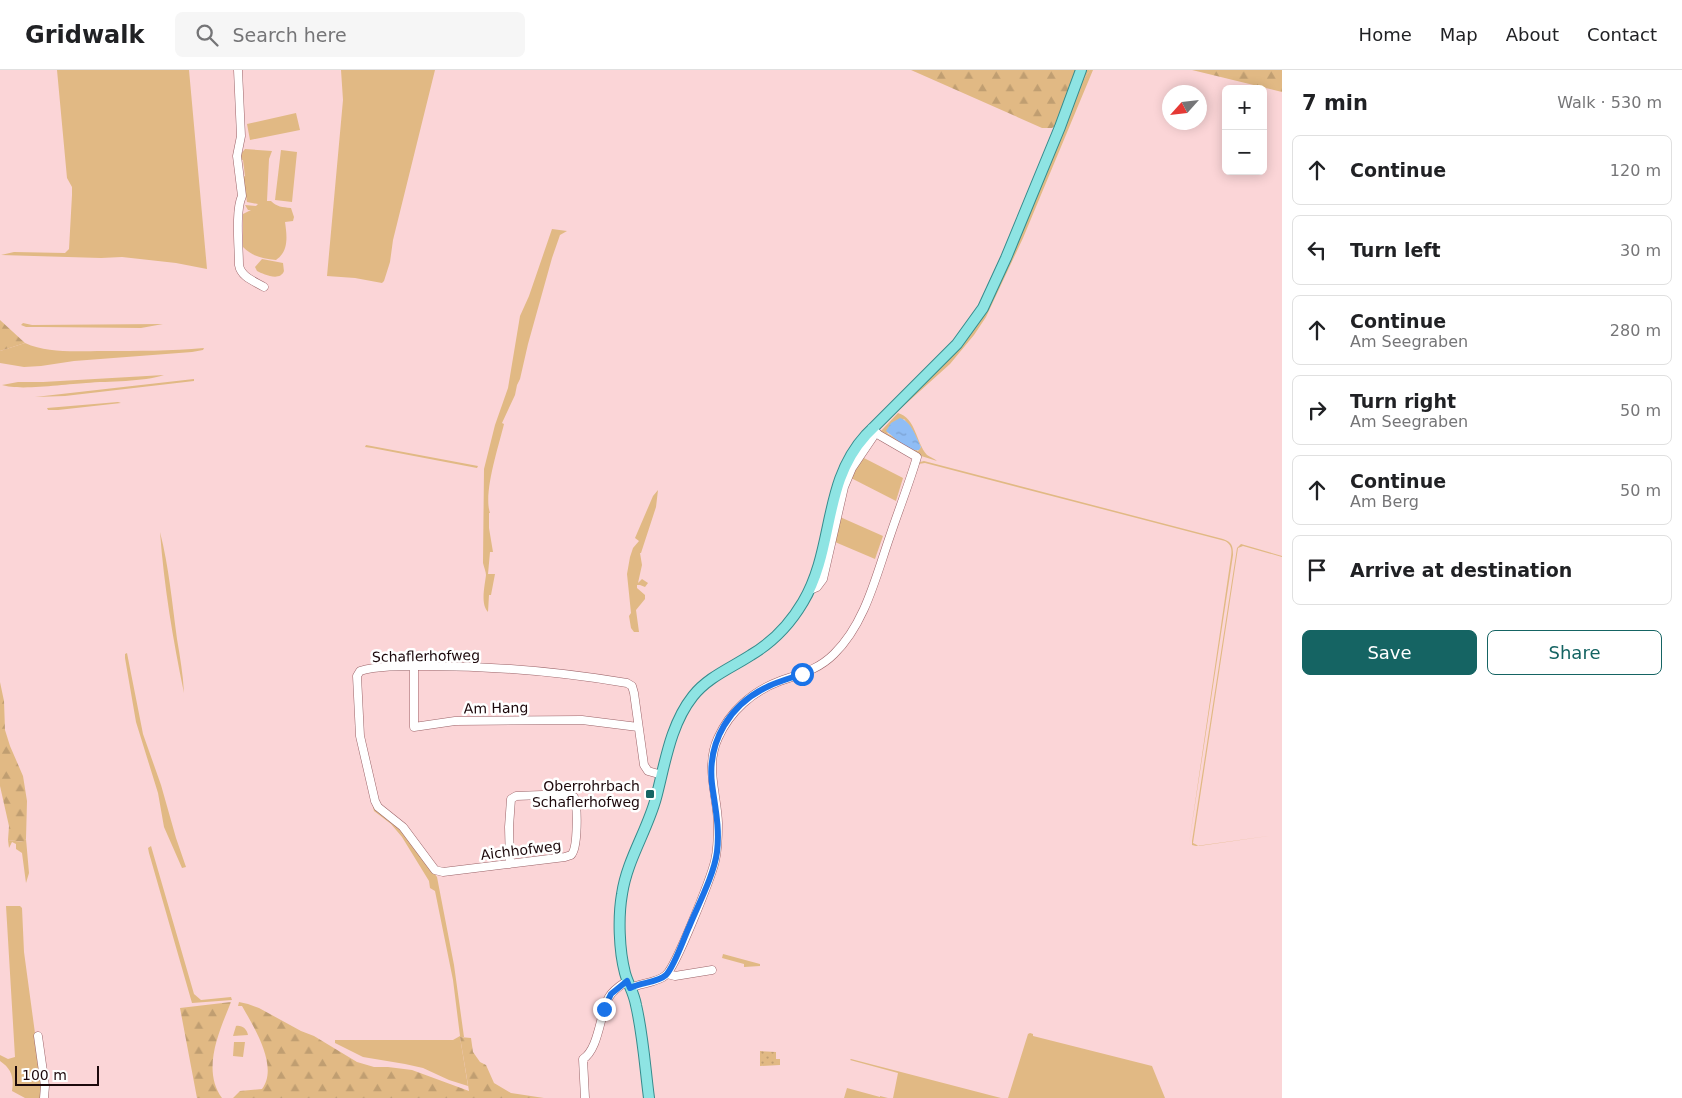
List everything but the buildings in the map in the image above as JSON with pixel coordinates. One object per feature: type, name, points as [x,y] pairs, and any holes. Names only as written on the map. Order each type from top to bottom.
[{"type":"main road","points":[[649,1098],[638,1010],[624,968],[621,948],[622,895],[628,871],[652,811],[678,721],[694,695],[710,680],[770,642],[794,616],[810,590],[819,566],[833,499],[842,470],[854,448],[957,344],[983,308],[1006,258],[1060,127],[1081,70]]},
{"type":"street","points":[[238,70],[241,136],[237,156],[242,196],[240,200],[239,222],[239,265],[243,275],[264,287]]},
{"type":"street","points":[[585,1098],[583,1059],[590,1052],[609,998],[617,988],[661,978],[667,974],[687,933],[712,870],[716,856],[718,822],[712,784],[713,752],[723,727],[740,706],[769,686],[811,671],[839,649],[859,619],[871,592],[917,457],[879,436],[872,428]]},
{"type":"street","name":"Schaflerhofweg","points":[[438,872],[429,864],[403,826],[376,805],[359,730],[358,672],[414,666],[500,667],[546,671],[624,682],[632,686],[638,727]]},
{"type":"street","name":"Am Hang","points":[[414,666],[414,726],[455,721],[582,720],[638,727]]},
{"type":"street","points":[[638,727],[645,767],[649,771],[662,775]]},
{"type":"street","name":"Aichhofweg","points":[[438,872],[510,864],[566,857],[573,854],[575,849],[576,805],[574,797],[568,794],[516,796],[511,799],[509,827],[510,864]]},
{"type":"street","points":[[667,974],[672,976],[712,970]]},
{"type":"street","points":[[38,1036],[44,1098]]},
{"type":"green space","points":[[57,70],[189,70],[207,269],[176,263],[122,257],[1,255],[14,252],[65,253],[69,249],[72,187],[67,178]]},
{"type":"green space","points":[[341,70],[435,70],[393,240],[390,262],[382,283],[355,278],[327,276],[343,100]]},
{"type":"green space","points":[[911,70],[1090,70],[1082,79],[1055,126],[1052,128],[1042,128]]},
{"type":"green space","points":[[1084,70],[1084,79],[1090,70],[1093,70],[1023,238],[986,317],[950,364],[879,428],[970,332]]},
{"type":"green space","points":[[1192,70],[1282,70],[1282,92],[1267,88],[1267,85],[1253,85]]},
{"type":"green space","points":[[296,113],[300,130],[250,140],[247,124]]},
{"type":"green space","points":[[245,149],[272,151],[269,159],[267,201],[291,208],[294,217],[293,221],[285,222],[285,248],[276,260],[266,259],[250,253],[243,247],[243,214],[251,210],[248,210],[245,205],[256,206],[258,204],[247,202],[246,196],[244,196],[243,177],[245,176],[243,160],[240,160],[240,155]]},
{"type":"green space","points":[[281,150],[297,152],[292,202],[275,200]]},
{"type":"green space","points":[[552,229],[567,231],[560,235],[552,258],[520,379],[502,423],[504,424],[490,482],[488,504],[490,513],[489,528],[493,552],[490,552],[488,574],[495,574],[491,595],[489,595],[488,612],[484,604],[486,575],[483,563],[484,469],[495,425],[508,388],[520,316],[529,296]]},
{"type":"green space","points":[[262,259],[283,263],[284,271],[275,277],[257,271],[255,267]]},
{"type":"green space","points":[[0,320],[25,343],[0,351]]},
{"type":"green space","points":[[23,323],[32,325],[163,324],[141,328],[26,327],[21,325]]},
{"type":"green space","points":[[25,343],[34,347],[64,351],[154,351],[204,348],[203,350],[192,352],[74,361],[41,366],[24,367],[0,363],[0,351]]},
{"type":"green space","points":[[164,375],[136,380],[43,387],[10,387],[2,385],[18,382]]},
{"type":"green space","points":[[194,379],[194,381],[65,396],[35,397]]},
{"type":"green space","points":[[121,403],[58,410],[48,410],[47,408]]},
{"type":"green space","points":[[898,413],[904,416],[912,425],[923,450],[937,461],[915,454],[880,432]],"holes":[[[904,419],[921,447],[918,451],[887,433]]]},
{"type":"green space","points":[[366,445],[478,466],[477,468],[365,447]]},
{"type":"green space","points":[[862,457],[903,478],[896,501],[851,478]]},
{"type":"green space","points":[[924,461],[1223,539],[1231,545],[1233,555],[1189,844],[1231,557],[1229,544],[1225,541],[925,463],[918,464]]},
{"type":"green space","points":[[658,490],[656,507],[640,553],[642,565],[638,583],[642,579],[648,583],[645,587],[637,585],[637,588],[645,595],[645,599],[636,610],[639,632],[634,632],[631,628],[629,616],[631,613],[627,574],[633,548],[639,541],[635,538],[653,496]]},
{"type":"green space","points":[[840,517],[883,536],[875,559],[835,542]]},
{"type":"green space","points":[[160,532],[168,572],[184,693],[169,613]]},
{"type":"green space","points":[[1241,544],[1282,557],[1243,546],[1238,548],[1193,843],[1198,846],[1192,845],[1192,841],[1237,548]]},
{"type":"green space","points":[[127,653],[143,734],[186,867],[182,868],[164,827],[158,793],[136,722],[125,658]]},
{"type":"green space","points":[[0,682],[4,701],[5,730],[23,776],[27,801],[26,839],[24,842],[8,840],[9,826],[0,786]]},
{"type":"green space","points":[[362,759],[373,803],[399,825],[437,877],[454,965],[464,1037],[460,1037],[468,1086],[423,1068],[363,1057],[335,1043],[335,1040],[453,1040],[460,1036],[453,980],[435,891],[430,888],[429,881],[402,837],[391,824],[374,811]]},
{"type":"green space","points":[[26,839],[29,873],[26,883],[22,853],[16,849],[16,844],[12,842],[9,848],[8,840],[23,842]]},
{"type":"green space","points":[[151,846],[194,994],[201,1000],[231,997],[232,1000],[192,1003],[149,853],[148,848]]},
{"type":"green space","points":[[6,906],[20,906],[22,908],[24,952],[42,1085],[42,1098],[25,1098],[12,1091],[13,1082],[11,1074],[0,1061],[0,1055],[8,1059],[15,1057]]},
{"type":"green space","points":[[723,954],[760,964],[760,966],[744,967],[744,964],[722,958]]},
{"type":"green space","points":[[231,1002],[214,1050],[213,1075],[216,1087],[222,1098],[197,1098],[180,1008]]},
{"type":"green space","points":[[239,1002],[259,1008],[314,1036],[357,1062],[374,1067],[412,1070],[469,1091],[460,1037],[471,1038],[473,1052],[480,1062],[486,1065],[494,1083],[511,1093],[544,1098],[233,1098],[240,1091],[262,1089],[267,1080],[268,1070],[263,1047],[242,1006],[238,1006]]},
{"type":"green space","points":[[236,1026],[244,1028],[248,1035],[233,1036]]},
{"type":"green space","points":[[1030,1033],[1033,1036],[1152,1066],[1165,1098],[1008,1098],[1028,1034]]},
{"type":"green space","points":[[234,1042],[245,1042],[243,1057],[233,1056]]},
{"type":"green space","points":[[760,1051],[776,1052],[776,1059],[780,1059],[780,1065],[760,1066]]},
{"type":"green space","points":[[851,1059],[1001,1098],[893,1098],[898,1073]]},
{"type":"green space","points":[[847,1088],[880,1097],[888,1098],[844,1098]]},
{"type":"water","points":[[900,418],[907,422],[913,430],[921,447],[919,450],[910,449],[886,431],[891,423]]},
{"type":"place","name":"Oberrohrbach Schaflerhofweg","points":[[650,794]]},
{"type":"route","points":[[604,1009],[611,994],[627,981],[630,988],[664,977],[671,968],[683,942],[712,870],[717,851],[718,822],[712,784],[712,767],[713,752],[723,727],[740,706],[760,690],[802,674]]}]
